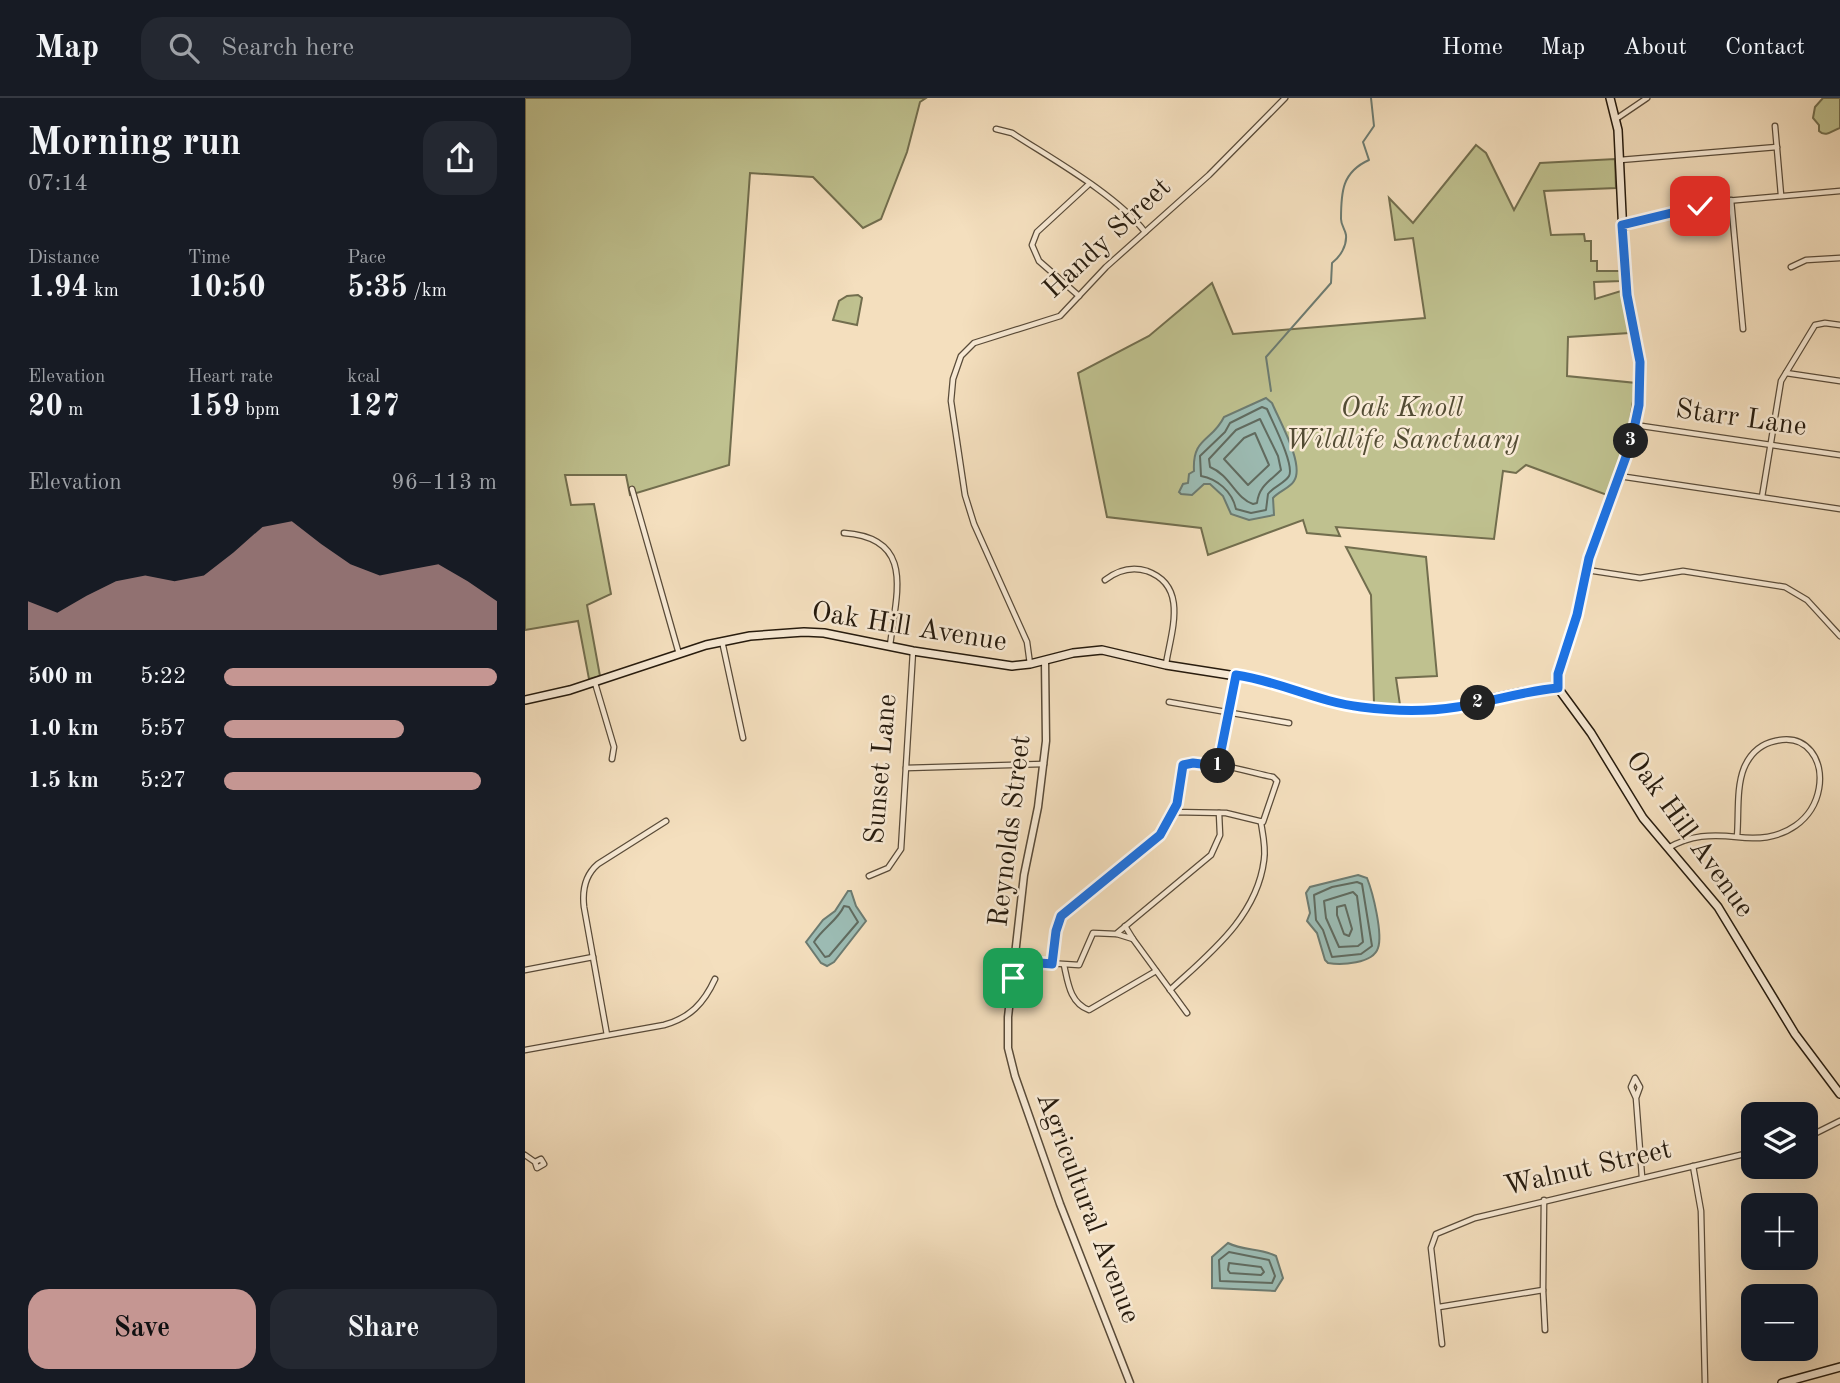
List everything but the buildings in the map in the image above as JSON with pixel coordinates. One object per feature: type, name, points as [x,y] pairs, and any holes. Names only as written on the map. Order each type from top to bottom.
[{"type":"main road","points":[[1558,688],[1558,674],[1577,615],[1593,543],[1635,425],[1641,376],[1627,295],[1616,119],[1610,98]]},
{"type":"main road","name":"Oak Hill Avenue","points":[[525,700],[594,682],[722,641],[814,632],[999,665],[1030,664],[1073,653],[1102,650],[1165,665],[1268,681],[1342,704],[1394,709],[1457,707],[1522,692],[1558,688],[1591,733],[1631,802],[1707,891],[1795,1034],[1840,1094]]},
{"type":"main road","points":[[1781,1383],[1840,1367]]},
{"type":"street","name":"Handy Street","points":[[1030,664],[1027,642],[968,506],[953,421],[952,387],[961,356],[974,343],[1060,316],[1145,232],[1209,175],[1285,98]]},
{"type":"street","points":[[1616,119],[1647,98]]},
{"type":"street","points":[[1775,126],[1781,195]]},
{"type":"street","points":[[996,129],[1012,133],[1126,210],[1145,232]]},
{"type":"street","points":[[1619,160],[1777,147]]},
{"type":"street","points":[[1079,296],[1039,261],[1032,245],[1037,232],[1089,185]]},
{"type":"street","points":[[1622,225],[1731,200],[1840,191]]},
{"type":"street","points":[[1731,200],[1743,329]]},
{"type":"street","points":[[1791,267],[1801,261],[1840,258]]},
{"type":"street","points":[[1762,497],[1777,396],[1786,373],[1815,325],[1840,325]]},
{"type":"street","points":[[1786,373],[1840,381]]},
{"type":"street","name":"Starr Lane","points":[[1635,425],[1840,455]]},
{"type":"street","points":[[1618,475],[1840,509]]},
{"type":"street","points":[[632,489],[679,654]]},
{"type":"street","points":[[844,533],[872,537],[888,548],[894,561],[897,573],[890,647]]},
{"type":"street","points":[[1105,580],[1115,572],[1137,568],[1155,575],[1171,590],[1175,611],[1165,665]]},
{"type":"street","points":[[1587,570],[1640,578],[1683,571],[1785,587],[1807,600],[1840,636]]},
{"type":"street","points":[[722,641],[743,738]]},
{"type":"street","name":"Sunset Lane","points":[[869,876],[888,868],[901,849],[913,651]]},
{"type":"street","name":"Reynolds Street","points":[[1007,1048],[1024,875],[1044,764],[1047,723],[1045,661]]},
{"type":"street","points":[[1218,766],[1236,675]]},
{"type":"street","points":[[594,682],[614,747],[612,760]]},
{"type":"street","points":[[1169,702],[1289,723]]},
{"type":"street","points":[[1737,837],[1743,771],[1749,758],[1758,749],[1770,742],[1786,738],[1801,741],[1822,755]]},
{"type":"street","points":[[1052,964],[1056,931],[1061,916],[1151,844],[1173,812],[1183,765],[1193,763],[1218,766],[1273,777],[1276,781],[1265,819],[1261,822]]},
{"type":"street","points":[[907,768],[1044,764]]},
{"type":"street","points":[[1173,812],[1219,813],[1261,822]]},
{"type":"street","points":[[1116,934],[1211,855],[1220,835],[1219,813]]},
{"type":"street","points":[[607,1035],[583,900],[589,875],[598,864],[666,821]]},
{"type":"street","points":[[1170,990],[1218,945],[1238,921],[1259,879],[1265,855],[1261,822]]},
{"type":"street","points":[[1668,848],[1680,841],[1702,835],[1768,839],[1802,830]]},
{"type":"street","points":[[1125,926],[1187,1013]]},
{"type":"street","points":[[1016,961],[1079,965],[1093,933],[1116,934],[1133,939]]},
{"type":"street","points":[[525,970],[593,957]]},
{"type":"street","points":[[1064,965],[1073,998],[1089,1010],[1156,971]]},
{"type":"street","points":[[525,1050],[682,1019],[701,1004],[715,978]]},
{"type":"street","name":"Agricultural Avenue","points":[[1007,1048],[1057,1195],[1130,1383]]},
{"type":"street","points":[[1636,1098],[1643,1177]]},
{"type":"street","points":[[1818,1132],[1840,1121]]},
{"type":"street","points":[[525,1155],[534,1162]]},
{"type":"street","name":"Walnut Street","points":[[1439,1307],[1431,1248],[1435,1235],[1442,1230],[1475,1218],[1544,1200],[1741,1155]]},
{"type":"street","points":[[1693,1166],[1701,1211],[1705,1383]]},
{"type":"street","points":[[1544,1200],[1545,1330]]},
{"type":"street","points":[[1441,1343],[1439,1307],[1543,1290]]},
{"type":"green space","points":[[525,98],[926,98],[920,102],[907,152],[881,219],[863,228],[813,177],[750,173],[729,465],[630,495],[626,475],[565,475],[571,505],[594,504],[611,594],[587,605],[600,676],[589,679],[578,621],[525,630]]},
{"type":"green space","points":[[1823,98],[1840,98],[1840,128],[1827,134],[1819,131],[1819,125],[1813,118],[1815,107]]},
{"type":"green space","name":"Oak Knoll Wildlife Sanctuary","points":[[1476,145],[1486,153],[1514,210],[1540,163],[1615,159],[1616,188],[1544,191],[1551,235],[1584,234],[1585,241],[1591,241],[1591,261],[1597,261],[1597,271],[1620,271],[1621,281],[1594,282],[1595,299],[1621,291],[1629,333],[1568,337],[1567,376],[1636,383],[1627,438],[1607,495],[1526,465],[1516,473],[1503,471],[1494,539],[1336,527],[1340,536],[1307,533],[1303,520],[1208,555],[1201,528],[1107,517],[1078,373],[1149,336],[1212,283],[1233,334],[1425,318],[1413,238],[1395,240],[1389,198],[1413,223]]},
{"type":"green space","points":[[858,295],[862,298],[857,325],[833,320],[839,301],[847,296]]},
{"type":"green space","points":[[1346,547],[1426,557],[1437,676],[1396,678],[1400,705],[1374,704],[1371,595]]},
{"type":"water","points":[[1266,398],[1272,403],[1285,431],[1294,454],[1297,474],[1290,486],[1273,498],[1274,515],[1249,520],[1231,514],[1223,496],[1210,484],[1204,484],[1192,495],[1181,494],[1179,492],[1183,484],[1188,483],[1189,474],[1194,471],[1194,460],[1199,446],[1224,417]]},
{"type":"water","points":[[1358,875],[1367,878],[1372,893],[1378,924],[1378,948],[1363,960],[1341,964],[1328,963],[1317,933],[1307,921],[1310,913],[1306,893],[1310,887]]},
{"type":"water","points":[[848,891],[851,891],[856,906],[866,921],[834,962],[827,966],[821,963],[806,942],[823,920],[835,911]]},
{"type":"water","points":[[1228,1243],[1276,1256],[1283,1278],[1275,1291],[1212,1288],[1212,1257]]},
{"type":"waterway","points":[[1271,391],[1266,357],[1331,283],[1332,263],[1344,247],[1346,235],[1341,219],[1343,192],[1353,170],[1369,160],[1363,142],[1374,126],[1371,98]]},
{"type":"route","points":[[1013,978],[1016,961],[1052,964],[1056,931],[1061,916],[1160,835],[1177,804],[1183,765],[1193,763],[1218,766],[1236,675],[1268,681],[1342,704],[1417,710],[1457,707],[1522,692],[1558,688],[1558,674],[1577,615],[1593,543],[1631,443],[1639,405],[1640,362],[1627,295],[1622,225],[1700,206]]}]
